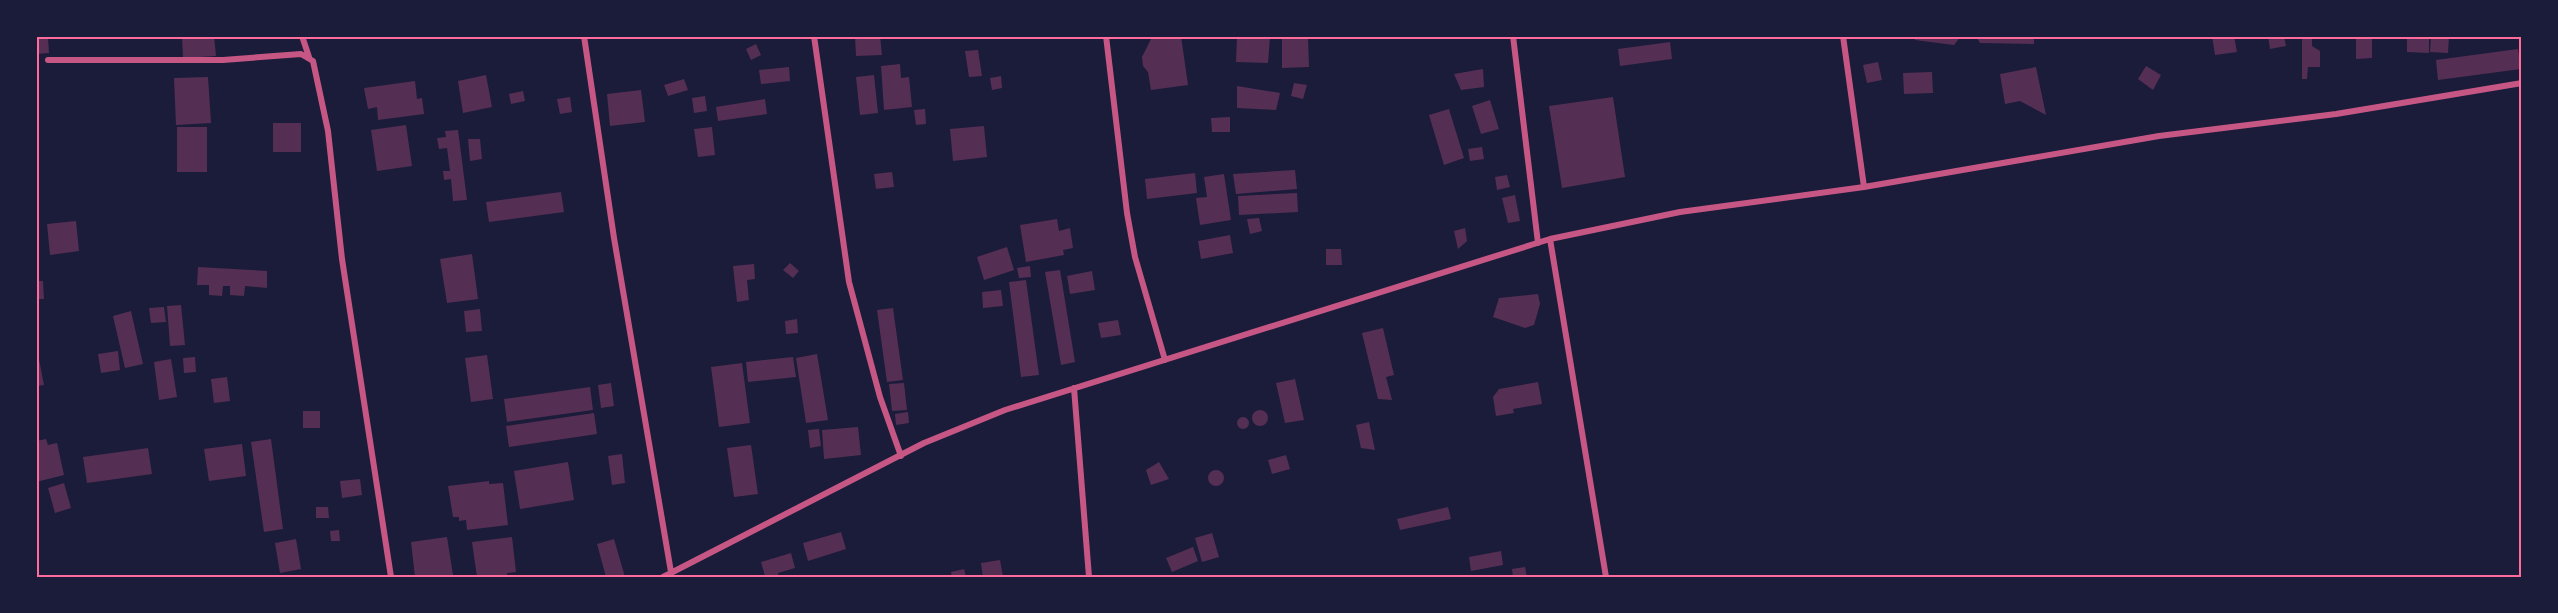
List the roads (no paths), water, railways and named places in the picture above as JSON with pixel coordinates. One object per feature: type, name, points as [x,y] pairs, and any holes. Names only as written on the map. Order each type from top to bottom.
[{"type":"street","points":[[302,36],[309,57],[315,65],[328,131],[342,259],[391,577]]},
{"type":"street","points":[[584,36],[614,238],[671,572]]},
{"type":"street","points":[[814,36],[849,282],[880,397],[901,456]]},
{"type":"street","points":[[1106,36],[1127,213],[1136,257],[1166,360]]},
{"type":"street","points":[[1513,36],[1538,243]]},
{"type":"street","points":[[1843,36],[1864,187]]},
{"type":"street","points":[[48,60],[223,60],[301,54],[309,57]]},
{"type":"street","points":[[663,577],[924,443],[1005,410],[1257,329],[1550,239],[1680,212],[1864,187],[2159,136],[2336,114],[2522,83]]},
{"type":"street","points":[[1550,239],[1606,577]]},
{"type":"street","points":[[1074,388],[1089,577]]}]
